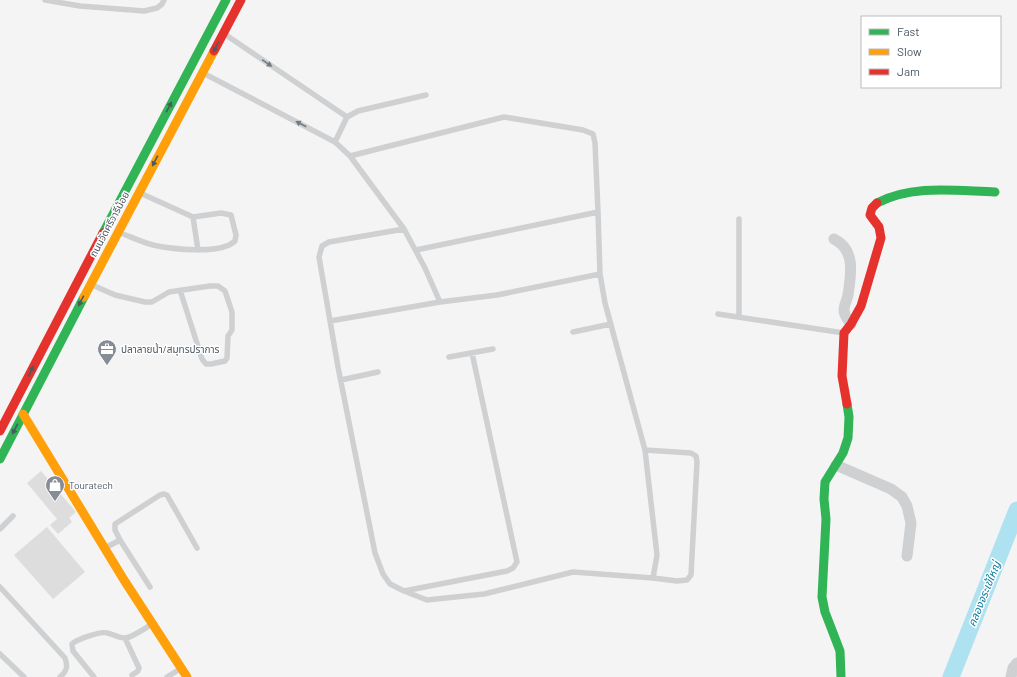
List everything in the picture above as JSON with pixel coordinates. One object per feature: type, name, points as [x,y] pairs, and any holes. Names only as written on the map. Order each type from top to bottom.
[{"type":"main road","name":"ถนนวัดศรีวารีน้อย","points":[[0,431],[226,0]]},
{"type":"main road","name":"ถนนวัดศรีวารีน้อย","points":[[0,459],[138,192],[241,0]]},
{"type":"main road","points":[[841,677],[840,651],[825,612],[822,597],[826,519],[824,499],[825,482],[843,453],[848,438],[849,417],[842,376],[848,329],[860,306],[881,238],[881,230],[879,225],[870,215],[870,211],[873,206],[881,201],[902,194],[922,190],[995,192]]},
{"type":"main road","points":[[22,388],[34,394]]},
{"type":"main road","points":[[23,414],[152,624],[187,677]]},
{"type":"street","points":[[834,239],[841,243],[850,256],[851,265],[844,311],[848,329]]},
{"type":"street","points":[[836,465],[891,489],[902,497],[907,506],[911,523],[907,556]]},
{"type":"street","points":[[1011,677],[1017,663]]},
{"type":"lane","points":[[45,0],[80,6],[144,11],[157,8],[164,0]]},
{"type":"lane","points":[[223,33],[347,117]]},
{"type":"lane","points":[[202,72],[336,142],[350,156],[404,229],[425,268],[440,302]]},
{"type":"lane","points":[[336,142],[347,117],[358,111],[426,95]]},
{"type":"lane","points":[[350,156],[504,117],[583,130],[593,134],[595,143],[600,274],[605,303],[645,450],[657,555],[653,578]]},
{"type":"lane","points":[[117,232],[169,249],[209,250],[232,245],[235,242],[236,235],[231,215],[227,214],[193,217],[138,192]]},
{"type":"lane","points":[[416,250],[598,212]]},
{"type":"lane","points":[[193,217],[198,250]]},
{"type":"lane","points":[[739,219],[739,317]]},
{"type":"lane","points":[[404,229],[329,242],[322,246],[320,257],[330,321],[375,553],[383,574],[390,584],[427,600],[484,594],[573,572],[677,581],[686,580],[691,575],[697,462],[696,456],[691,453],[645,450]]},
{"type":"lane","points":[[330,321],[440,302],[497,295],[600,274]]},
{"type":"lane","points":[[90,284],[116,295],[145,302],[152,302],[169,292],[180,290],[210,286],[218,286],[225,291],[232,312],[232,330],[228,336],[227,358],[225,361],[206,364],[202,360],[180,290]]},
{"type":"lane","points":[[718,314],[848,329]]},
{"type":"lane","points":[[573,332],[611,324]]},
{"type":"lane","points":[[449,357],[492,349]]},
{"type":"lane","points":[[404,591],[506,571],[513,568],[517,562],[472,353]]},
{"type":"lane","points":[[341,380],[378,372]]},
{"type":"lane","points":[[150,587],[120,540],[114,527],[115,524],[160,494],[164,494],[167,495],[197,548]]},
{"type":"lane","points":[[0,529],[13,516]]},
{"type":"lane","points":[[105,548],[120,540]]},
{"type":"lane","points":[[0,587],[65,658],[67,666],[66,672],[60,677]]},
{"type":"lane","points":[[94,677],[73,651],[72,644],[74,642],[88,636],[106,632],[116,637],[125,638],[133,636],[152,624]]},
{"type":"lane","points":[[125,638],[139,668],[138,671],[132,675]]},
{"type":"lane","points":[[0,654],[24,677]]},
{"type":"lane","points":[[167,677],[181,668]]},
{"type":"building","name":"Touratech","points":[[41,471],[76,512],[69,518],[72,522],[58,534],[50,525],[57,519],[27,483]]},
{"type":"building","points":[[47,527],[85,572],[53,599],[14,555]]},
{"type":"waterway","name":"คลองจระเข้ใหญ่","points":[[951,677],[1017,510]]},
{"type":"traffic: fast","points":[[103,233],[226,0]]},
{"type":"traffic: fast","points":[[877,203],[905,193],[920,191],[950,190],[995,192]]},
{"type":"traffic: fast","points":[[0,459],[84,297]]},
{"type":"traffic: fast","points":[[841,677],[840,651],[825,612],[822,597],[826,519],[824,499],[825,482],[843,453],[848,438],[849,417],[847,404]]},
{"type":"traffic: slow","points":[[84,297],[214,51]]},
{"type":"traffic: slow","points":[[23,414],[124,580],[187,677]]},
{"type":"traffic: jam","points":[[214,51],[241,0]]},
{"type":"traffic: jam","points":[[847,404],[842,376],[844,333],[861,306],[881,238],[879,227],[870,215],[872,208],[877,203]]},
{"type":"traffic: jam","points":[[0,431],[103,233]]},
{"type":"place","name":"ปลาลายน้ำ/สมุทรปราการ","points":[[107,366]]},
{"type":"place","name":"Touratech","points":[[55,502]]}]
